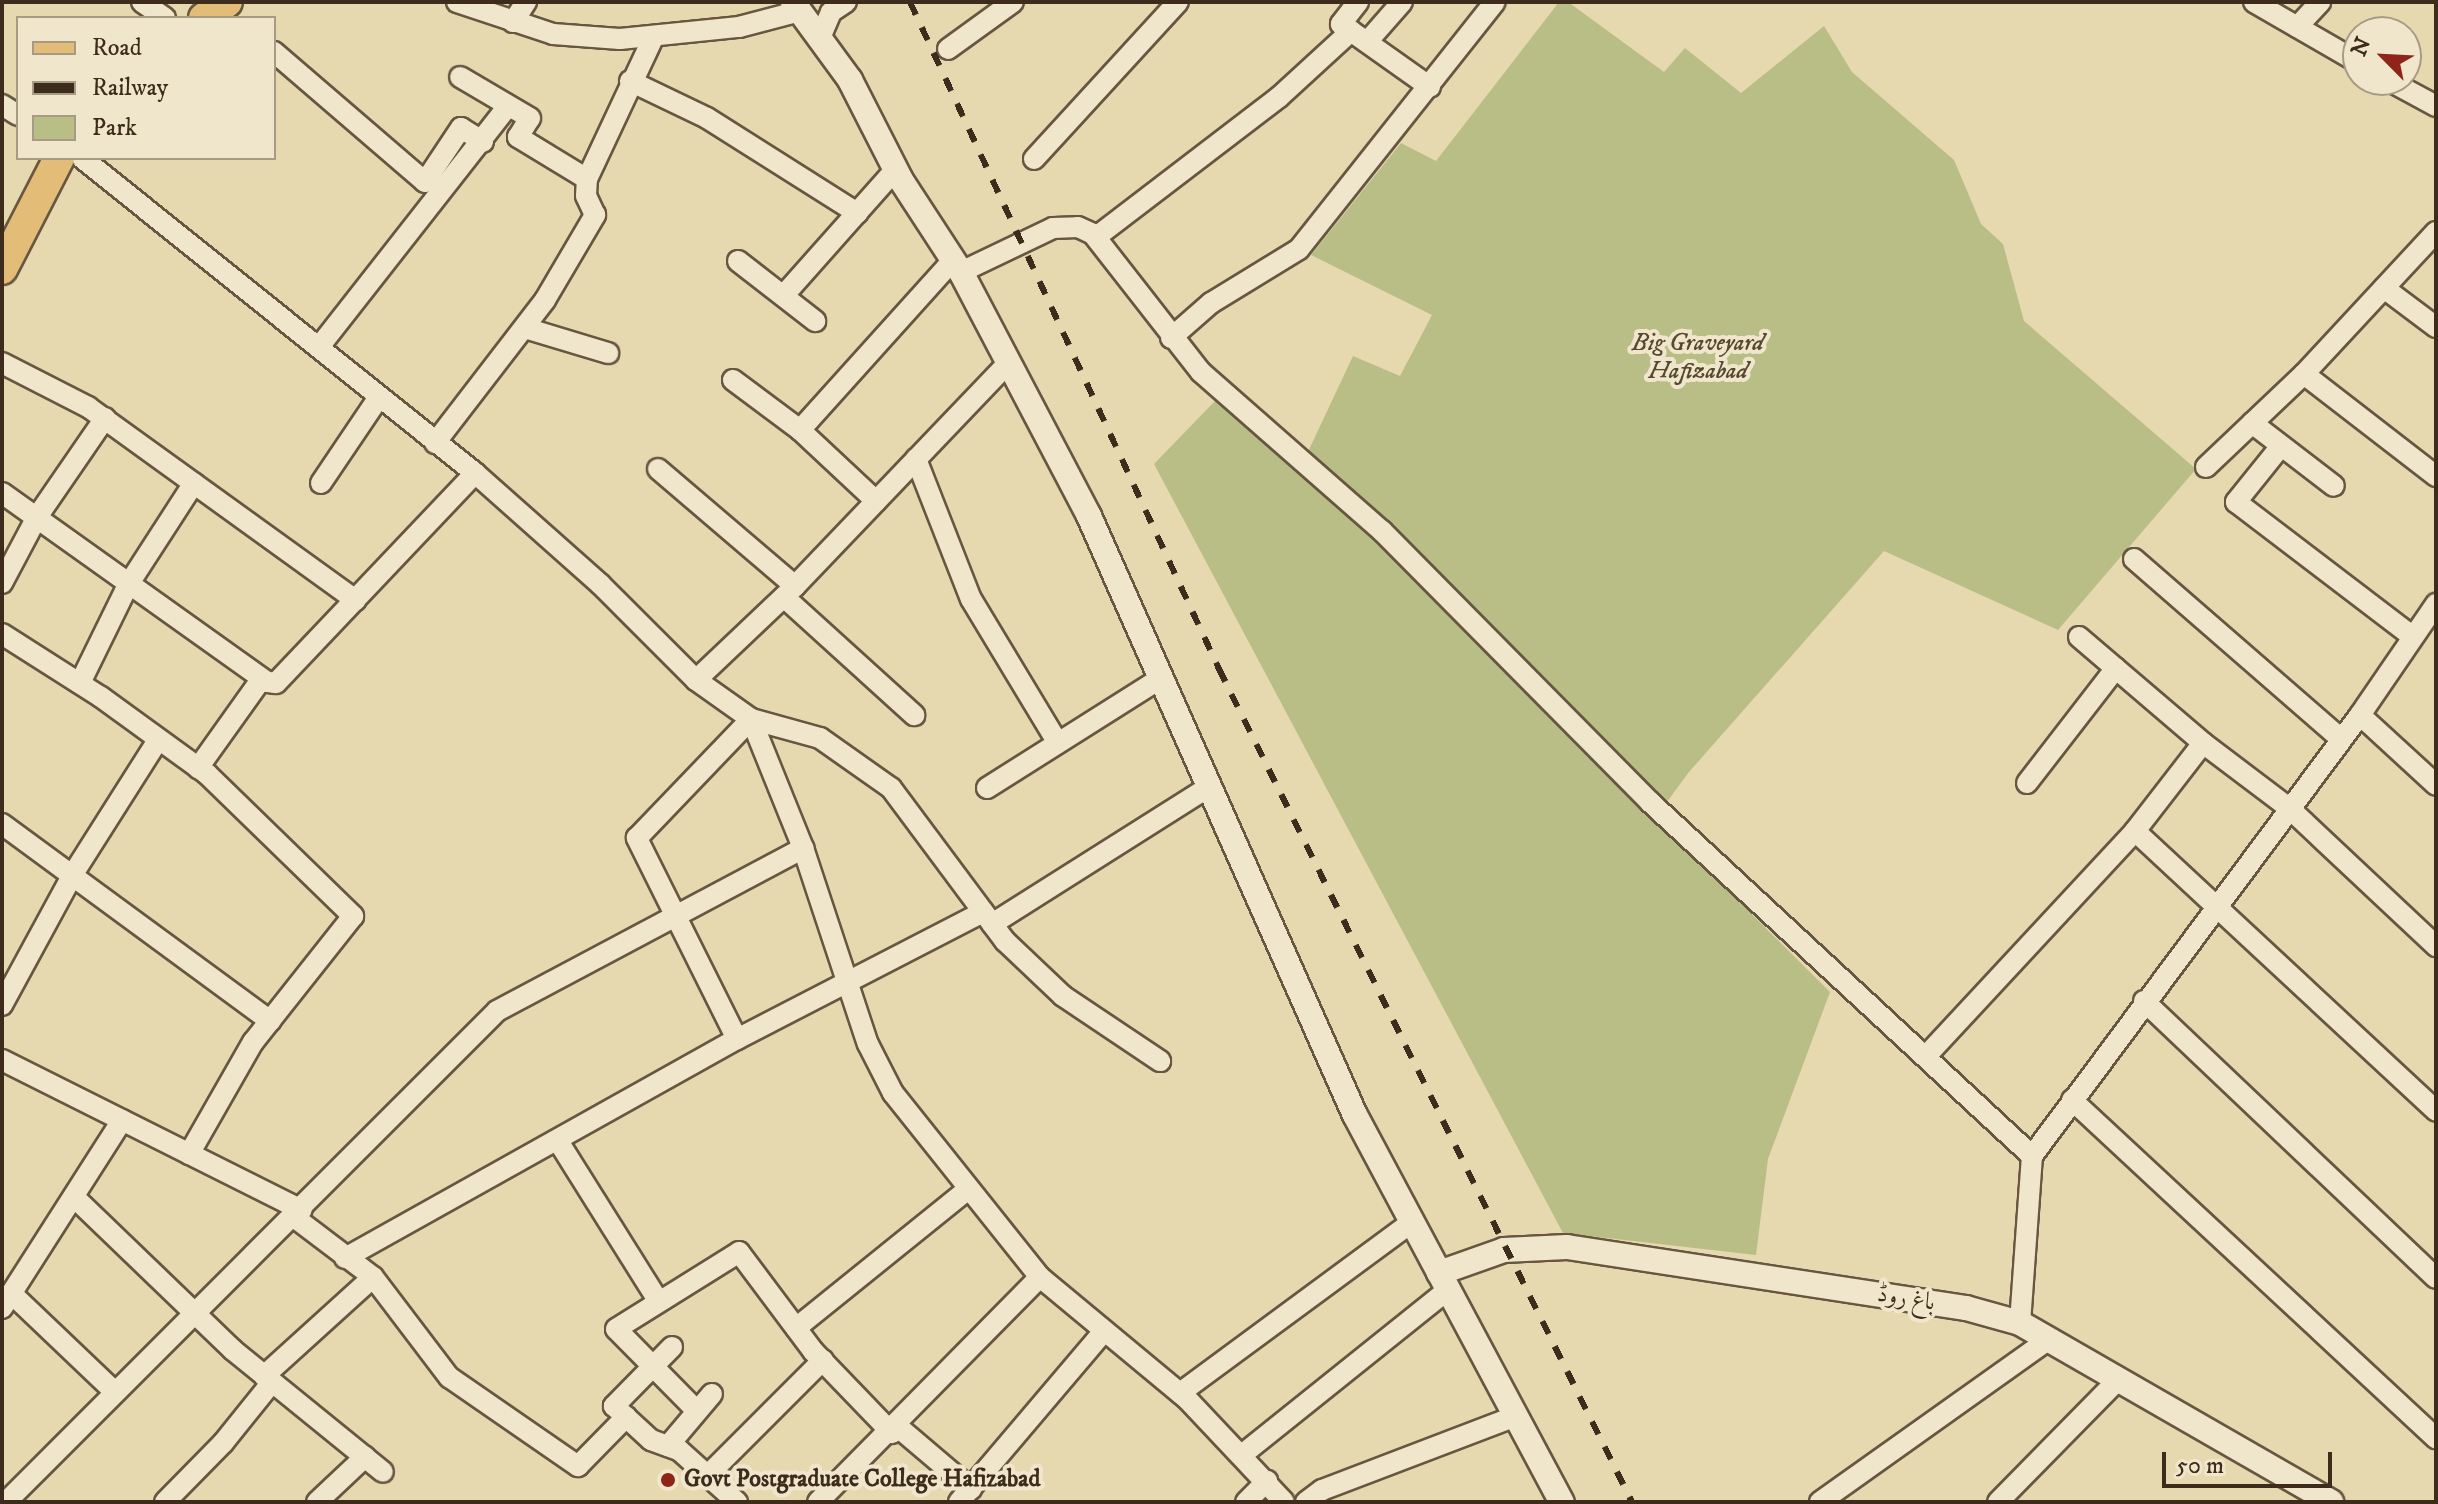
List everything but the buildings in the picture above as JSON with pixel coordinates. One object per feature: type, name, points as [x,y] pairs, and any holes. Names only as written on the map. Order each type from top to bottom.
[{"type":"main road","points":[[2,269],[58,160]]},
{"type":"street","points":[[142,2],[162,16]]},
{"type":"street","points":[[457,2],[553,34],[653,38],[739,27],[796,6],[820,38],[850,80],[895,170],[957,266],[1089,516],[1355,1115],[1562,1502]]},
{"type":"street","points":[[513,22],[526,2]]},
{"type":"street","points":[[820,38],[831,12],[846,2]]},
{"type":"street","points":[[948,49],[1013,2]]},
{"type":"street","points":[[1034,159],[1178,2]]},
{"type":"street","points":[[1358,2],[1341,24],[1430,87]]},
{"type":"street","points":[[1096,237],[1402,2]]},
{"type":"street","points":[[1171,338],[1211,303],[1299,249],[1495,2]]},
{"type":"street","points":[[2254,2],[2342,53]]},
{"type":"street","points":[[2297,27],[2320,2]]},
{"type":"street","points":[[435,443],[525,328],[595,215],[586,196],[587,179],[630,81],[653,38]]},
{"type":"street","points":[[276,54],[425,182],[461,128],[483,142]]},
{"type":"street","points":[[460,77],[530,118],[518,137],[587,179]]},
{"type":"street","points":[[630,81],[707,118],[857,213]]},
{"type":"street","points":[[2418,96],[2436,106]]},
{"type":"street","points":[[319,347],[483,142],[507,107]]},
{"type":"street","points":[[85,160],[319,347],[377,400],[475,473],[600,584],[696,680],[751,719],[820,738],[891,788],[987,918],[1063,996],[1160,1061]]},
{"type":"street","points":[[784,295],[895,170]]},
{"type":"street","points":[[800,430],[957,266],[1053,228],[1078,227],[1096,237],[1130,276],[1171,338],[1201,372],[1382,531],[1650,802],[1927,1055],[2032,1156]]},
{"type":"street","points":[[2206,467],[2304,374],[2436,232]]},
{"type":"street","points":[[738,261],[815,321]]},
{"type":"street","points":[[2384,288],[2436,327]]},
{"type":"street","points":[[525,328],[608,353]]},
{"type":"street","points":[[2,363],[105,418],[356,600]]},
{"type":"street","points":[[696,680],[789,591],[1007,364]]},
{"type":"street","points":[[2304,374],[2436,476]]},
{"type":"street","points":[[733,380],[800,430],[876,501]]},
{"type":"street","points":[[321,483],[377,400]]},
{"type":"street","points":[[2,583],[37,517],[105,418]]},
{"type":"street","points":[[2252,423],[2334,486]]},
{"type":"street","points":[[2281,446],[2236,502],[2412,636]]},
{"type":"street","points":[[916,459],[971,599],[1058,743]]},
{"type":"street","points":[[658,469],[789,591],[914,715]]},
{"type":"street","points":[[198,768],[260,681],[276,683],[475,473]]},
{"type":"street","points":[[80,683],[128,585],[194,483]]},
{"type":"street","points":[[2,493],[267,682]]},
{"type":"street","points":[[2134,559],[2340,738]]},
{"type":"street","points":[[2020,1323],[2032,1156],[2216,904],[2360,715],[2412,636],[2433,615]]},
{"type":"street","points":[[2,634],[80,683],[198,768],[353,916],[270,1021],[189,1154]]},
{"type":"street","points":[[2079,637],[2203,743],[2289,808],[2436,946]]},
{"type":"street","points":[[2027,783],[2116,668]]},
{"type":"street","points":[[987,788],[1161,678]]},
{"type":"street","points":[[2360,715],[2436,785]]},
{"type":"street","points":[[751,719],[803,848],[844,981],[893,1093],[1040,1277],[1180,1393],[1243,1454],[1284,1502]]},
{"type":"street","points":[[737,1039],[637,838],[751,719]]},
{"type":"street","points":[[2,1005],[73,874],[158,740]]},
{"type":"street","points":[[1927,1055],[2135,831],[2203,743]]},
{"type":"street","points":[[345,1258],[844,981],[987,918],[1209,787]]},
{"type":"street","points":[[2,824],[270,1021]]},
{"type":"street","points":[[2135,831],[2436,1111]]},
{"type":"street","points":[[6,1502],[192,1310],[297,1214],[497,1011],[675,919],[803,848]]},
{"type":"street","points":[[2144,1001],[2436,1278]]},
{"type":"street","points":[[2,1060],[189,1154],[297,1214],[345,1258],[373,1277],[449,1377],[578,1466],[626,1417]]},
{"type":"street","points":[[2072,1100],[2436,1438]]},
{"type":"street","points":[[115,1392],[7,1301],[122,1120]]},
{"type":"street","points":[[558,1141],[657,1299]]},
{"type":"street","points":[[796,1328],[968,1189]]},
{"type":"street","points":[[74,1197],[268,1379],[383,1472]]},
{"type":"street","points":[[1180,1393],[1412,1222]]},
{"type":"street","name":"باغ روڈ","points":[[1444,1282],[1504,1250],[1567,1247],[1966,1308],[2020,1323],[2321,1499]]},
{"type":"street","points":[[697,1411],[616,1329],[657,1299],[703,1278],[739,1252],[823,1360],[965,1495],[1103,1332]]},
{"type":"street","points":[[165,1502],[223,1443],[268,1379],[373,1277]]},
{"type":"street","points":[[818,1502],[895,1430],[1040,1277]]},
{"type":"street","points":[[1243,1454],[1444,1282]]},
{"type":"street","points":[[1820,1502],[2049,1339]]},
{"type":"street","points":[[672,1347],[614,1406],[651,1440],[668,1446],[737,1502]]},
{"type":"street","points":[[707,1476],[823,1360]]},
{"type":"street","points":[[1998,1502],[2119,1379]]},
{"type":"street","points":[[668,1446],[712,1394]]},
{"type":"street","points":[[1306,1502],[1322,1490],[1516,1416]]},
{"type":"street","points":[[317,1502],[365,1457]]},
{"type":"street","points":[[1246,1502],[1267,1481]]},
{"type":"green space","name":"Big Graveyard Hafizabad","points":[[1559,2],[1568,2],[1664,72],[1685,48],[1741,93],[1824,26],[1852,72],[1954,160],[1981,224],[2003,244],[2024,321],[2196,469],[2058,630],[1884,551],[1689,772],[1655,818],[1830,992],[1768,1159],[1756,1255],[1563,1233],[1154,464],[1215,401],[1298,473],[1353,356],[1400,376],[1432,315],[1311,255],[1401,143],[1436,161]]},
{"type":"railway","points":[[910,2],[1219,669],[1632,1502]]},
{"type":"place","name":"Govt Postgraduate College Hafizabad","points":[[668,1480]]}]
